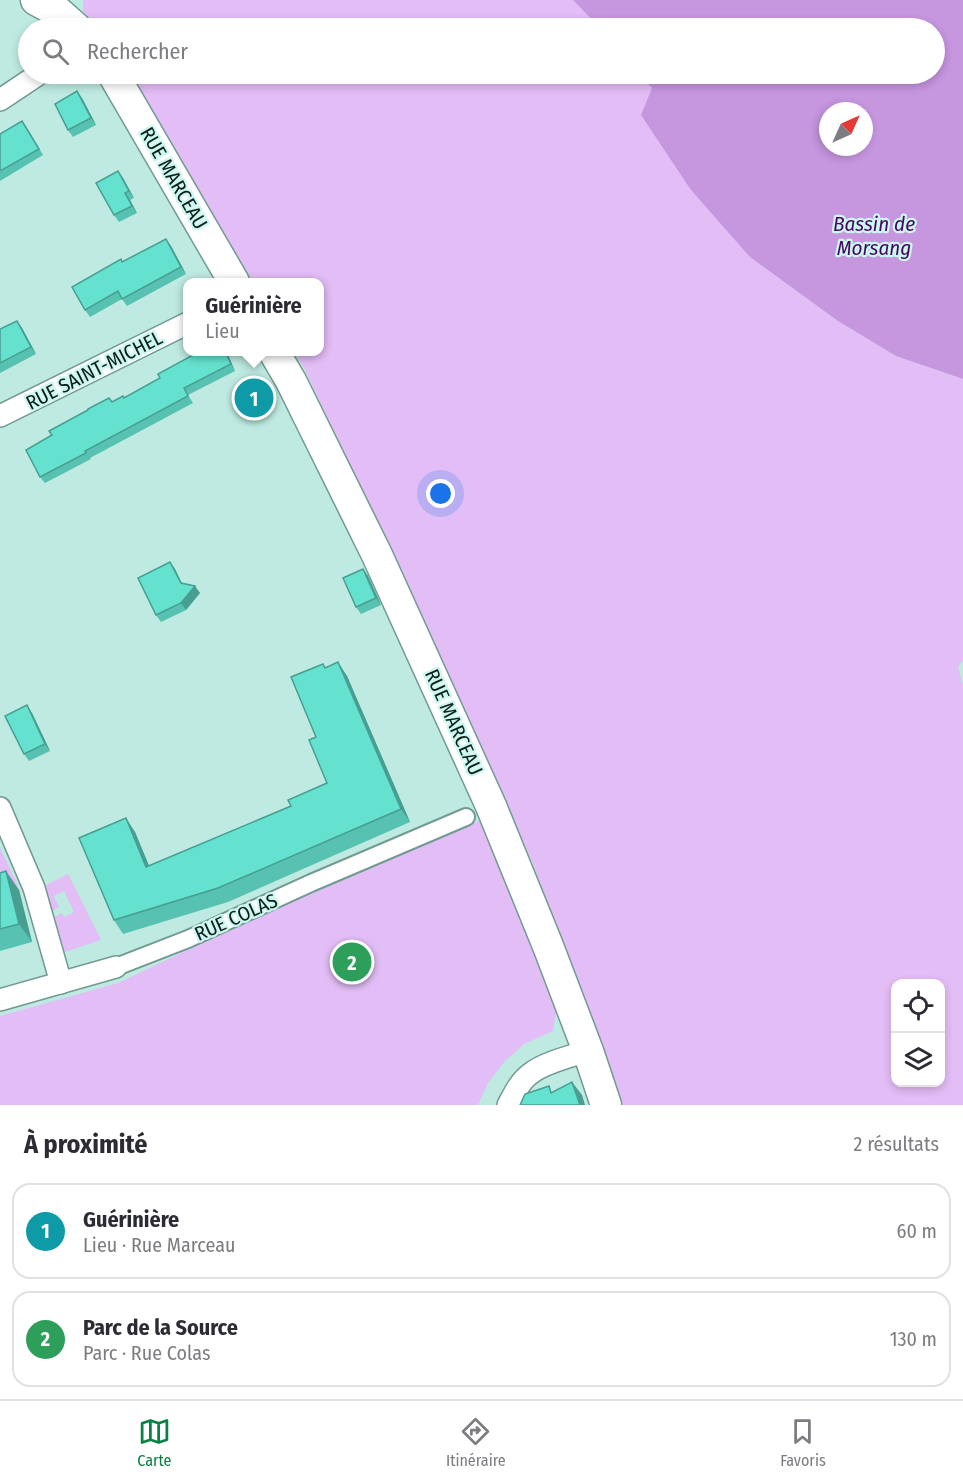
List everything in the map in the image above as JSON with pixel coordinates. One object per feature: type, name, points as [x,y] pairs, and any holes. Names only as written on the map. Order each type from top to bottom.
[{"type":"main road","name":"RUE MARCEAU","points":[[119,84],[232,278]]},
{"type":"main road","name":"RUE MARCEAU","points":[[277,356],[377,555],[482,784],[544,936],[606,1105]]},
{"type":"street","points":[[0,100],[24,84]]},
{"type":"street","name":"RUE SAINT-MICHEL","points":[[0,416],[183,325]]},
{"type":"street","points":[[0,808],[34,888],[61,983]]},
{"type":"street","name":"RUE COLAS","points":[[0,1000],[116,967],[188,939],[311,883],[466,817]]},
{"type":"street","points":[[508,1105],[528,1074],[588,1051]]},
{"type":"shaded area","points":[[83,0],[573,0],[590,18],[88,18],[83,12]]},
{"type":"shaded area","points":[[136,84],[649,84],[750,257],[838,321],[896,356],[963,379],[963,660],[958,667],[963,685],[963,1105],[617,1105],[534,866],[393,556],[296,356],[324,356],[324,278],[251,278]]},
{"type":"shaded area","points":[[485,818],[557,1005],[553,1031],[524,1044],[504,1062],[488,1083],[478,1105],[0,1105],[0,1016],[118,983],[305,894],[313,893]]},
{"type":"shaded area","points":[[0,848],[19,890],[0,895]]},
{"type":"shaded area","points":[[68,874],[101,940],[62,953],[53,918],[62,913],[64,917],[74,912],[64,891],[54,896],[59,907],[51,912],[40,888]]},
{"type":"water","name":"Bassin de Morsang","points":[[573,0],[963,0],[963,379],[896,356],[838,321],[750,257],[691,190],[641,115],[652,88],[649,84],[945,84],[945,18],[590,18]]},
{"type":"building","points":[[77,91],[91,118],[68,130],[55,104]]},
{"type":"building","points":[[22,121],[39,149],[0,171],[0,134]]},
{"type":"building","points":[[118,171],[129,191],[125,193],[132,206],[114,215],[96,183]]},
{"type":"building","points":[[166,239],[181,267],[122,299],[118,291],[85,310],[72,287],[121,259],[122,262]]},
{"type":"building","points":[[17,321],[31,347],[0,363],[0,329]]},
{"type":"building","points":[[191,356],[227,356],[231,364],[184,388],[188,396],[40,477],[26,450],[52,435],[49,431],[109,398],[112,402],[123,396],[124,398],[160,378],[158,374]]},
{"type":"building","points":[[170,562],[181,583],[195,586],[181,603],[156,615],[138,578]]},
{"type":"building","points":[[363,569],[376,598],[356,607],[343,578]]},
{"type":"building","points":[[338,662],[401,809],[218,888],[114,920],[79,838],[126,818],[146,867],[291,806],[288,800],[327,783],[309,740],[316,737],[291,677],[323,664],[325,668]]},
{"type":"building","points":[[27,705],[45,744],[24,754],[5,716]]},
{"type":"building","points":[[6,871],[19,924],[0,929],[0,873]]},
{"type":"building","points":[[572,1082],[580,1105],[520,1105],[525,1094],[549,1086],[551,1093]]},
{"type":"place","name":"Guérinière","points":[[254,398]]},
{"type":"place","name":"Parc de la Source","points":[[352,962]]}]
